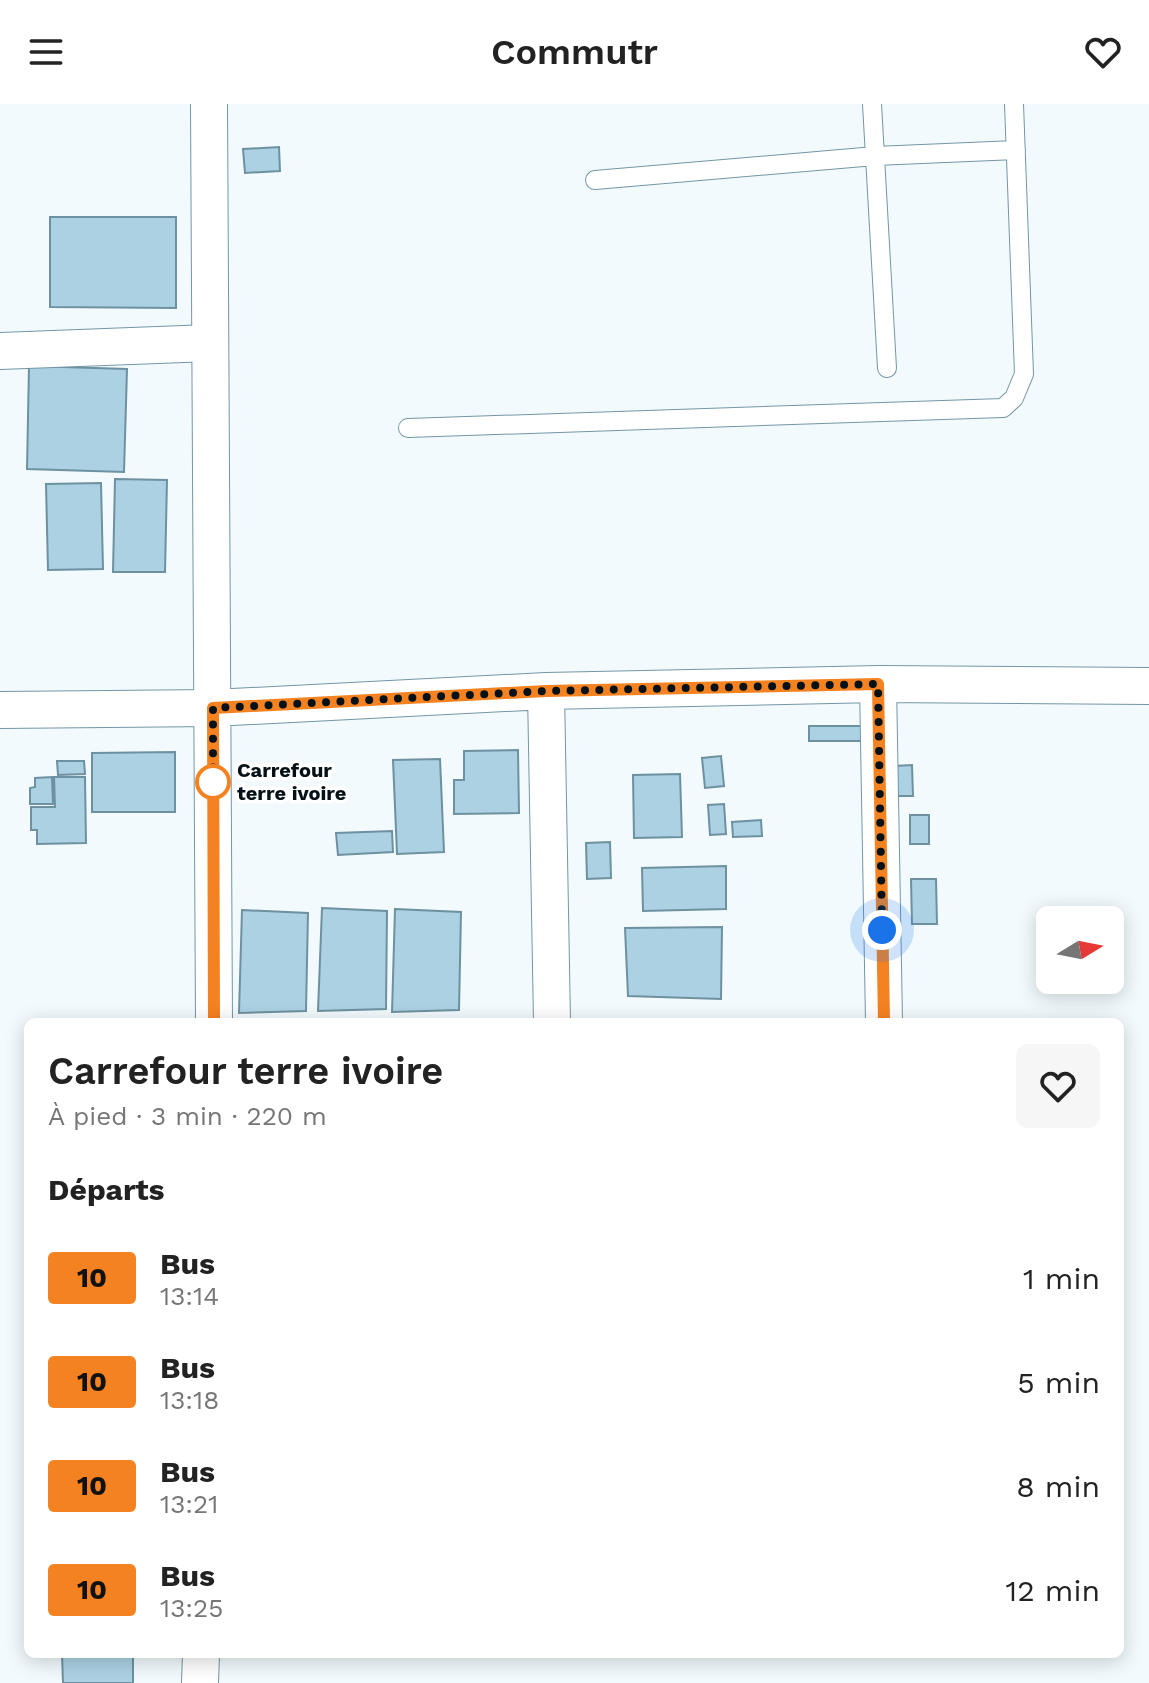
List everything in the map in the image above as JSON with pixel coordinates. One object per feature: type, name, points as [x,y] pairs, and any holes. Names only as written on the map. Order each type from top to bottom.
[{"type":"street","points":[[209,104],[214,1018]]},
{"type":"street","points":[[0,351],[210,343]]},
{"type":"street","points":[[0,710],[213,708],[546,691],[878,684],[1149,686]]},
{"type":"street","points":[[878,684],[884,1018]]},
{"type":"street","points":[[546,691],[552,1018]]},
{"type":"street","points":[[200,1683],[201,1658]]},
{"type":"lane","points":[[872,104],[887,368]]},
{"type":"lane","points":[[408,428],[1003,408],[1014,398],[1024,374],[1014,104]]},
{"type":"lane","points":[[595,180],[875,156],[1016,150]]},
{"type":"building","points":[[279,147],[280,171],[245,173],[243,149]]},
{"type":"building","points":[[50,217],[176,217],[176,308],[50,307]]},
{"type":"building","points":[[29,366],[127,369],[124,472],[27,469]]},
{"type":"building","points":[[115,479],[167,480],[165,572],[113,572]]},
{"type":"building","points":[[101,483],[103,569],[48,570],[46,484]]},
{"type":"building","points":[[809,726],[863,726],[863,741],[809,741]]},
{"type":"building","points":[[518,750],[519,813],[454,814],[454,780],[464,780],[464,751]]},
{"type":"building","points":[[175,752],[175,812],[92,812],[92,753]]},
{"type":"building","points":[[721,756],[724,786],[705,788],[702,758]]},
{"type":"building","points":[[440,759],[444,852],[397,854],[393,760]]},
{"type":"building","points":[[57,761],[84,761],[85,774],[58,775]]},
{"type":"building","points":[[912,765],[913,796],[896,796],[895,766]]},
{"type":"building","points":[[680,774],[682,837],[634,838],[633,775]]},
{"type":"building","points":[[52,777],[53,804],[30,804],[30,788],[35,787],[35,778]]},
{"type":"building","points":[[54,777],[85,777],[86,843],[37,844],[37,830],[31,830],[31,807],[55,807]]},
{"type":"building","points":[[724,804],[726,834],[710,835],[708,805]]},
{"type":"building","points":[[910,815],[929,815],[929,844],[910,844]]},
{"type":"building","points":[[761,820],[762,836],[733,837],[732,822]]},
{"type":"building","points":[[392,831],[393,852],[338,855],[336,833]]},
{"type":"building","points":[[610,842],[611,878],[587,879],[586,843]]},
{"type":"building","points":[[726,866],[726,909],[643,911],[642,868]]},
{"type":"building","points":[[911,879],[936,879],[937,924],[912,924]]},
{"type":"building","points":[[322,908],[387,911],[386,1009],[318,1011]]},
{"type":"building","points":[[395,909],[461,912],[459,1010],[392,1012]]},
{"type":"building","points":[[242,910],[308,913],[306,1011],[239,1013]]},
{"type":"building","points":[[722,927],[721,999],[628,996],[625,928]]},
{"type":"building","points":[[62,1658],[133,1658],[133,1683],[63,1683]]},
{"type":"bus line","name":"10","points":[[214,1018],[213,708],[546,691],[878,684],[884,1018]]},
{"type":"place","name":"Carrefour terre ivoire","points":[[213,782]]},
{"type":"route","points":[[213,782],[213,708],[546,691],[878,684],[882,930]]}]
